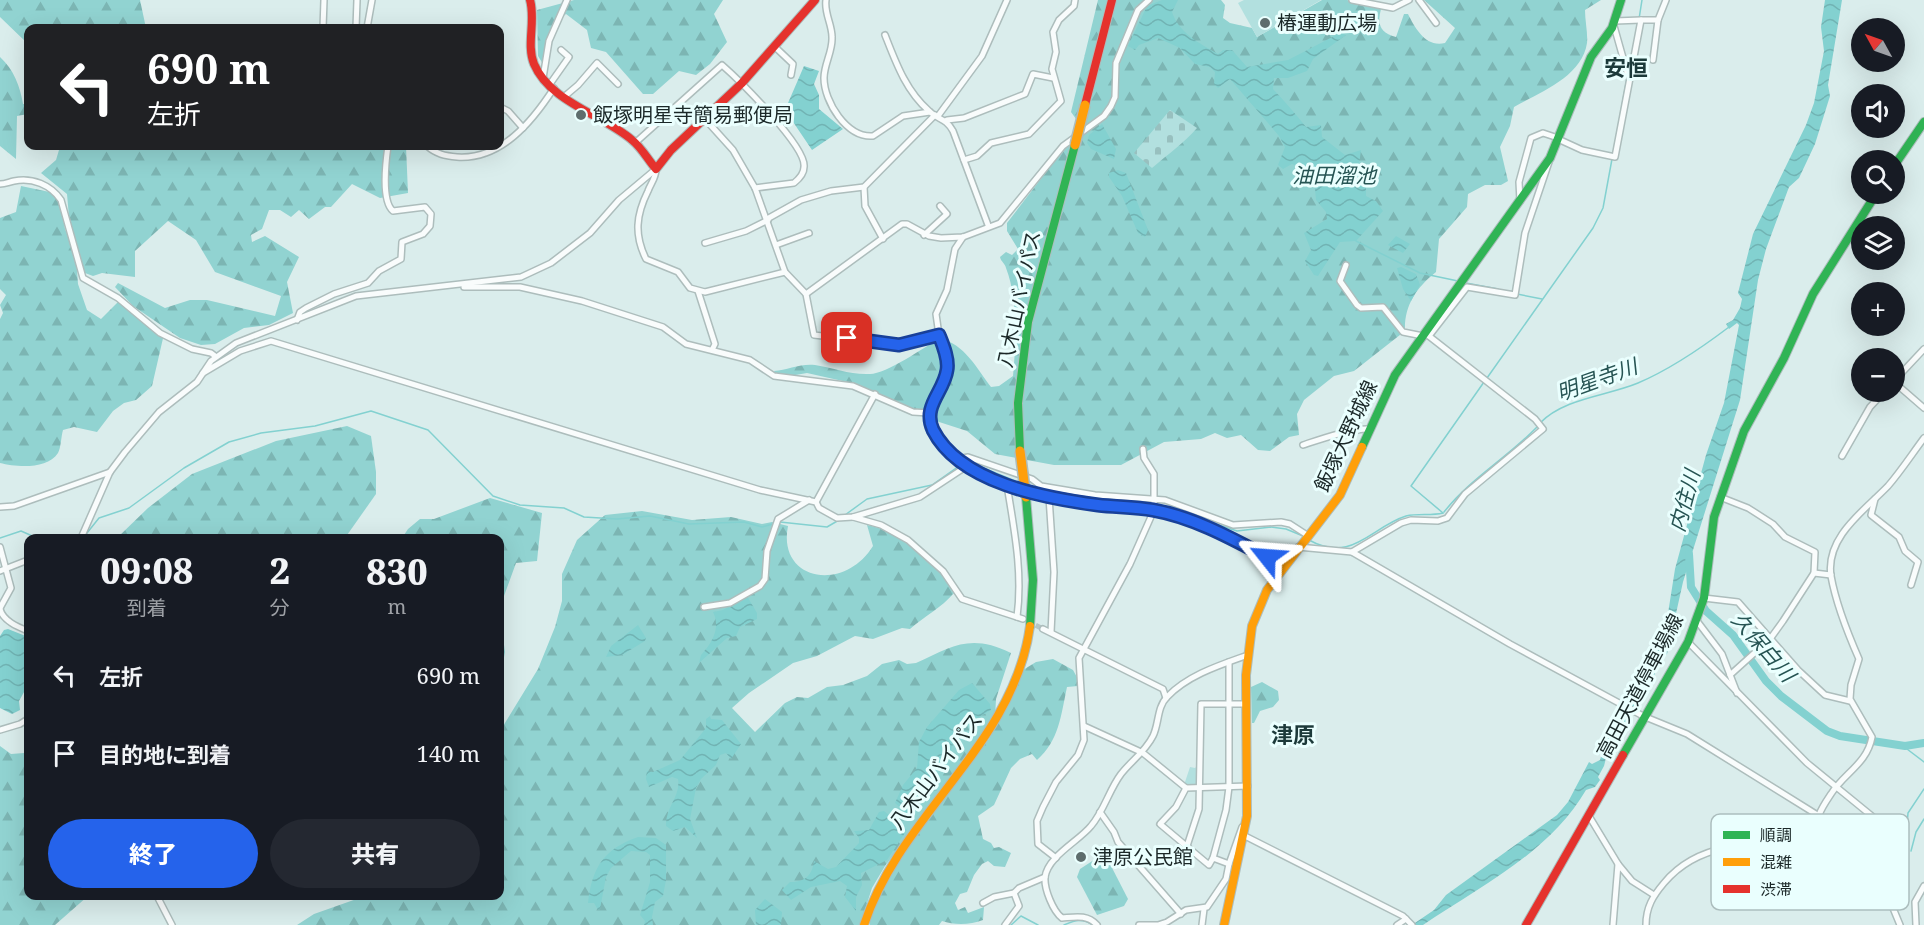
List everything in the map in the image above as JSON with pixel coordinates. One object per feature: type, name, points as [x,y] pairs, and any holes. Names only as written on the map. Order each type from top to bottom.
[{"type":"main road","points":[[530,0],[534,23],[531,54],[534,65],[549,83],[565,96],[635,143],[656,169],[671,150],[742,83],[815,0]]},
{"type":"main road","name":"八木山バイパス","points":[[864,925],[879,885],[891,862],[980,747],[995,723],[1016,679],[1029,634],[1033,607],[1026,497],[1020,451],[1018,403],[1021,364],[1028,322],[1112,0]]},
{"type":"main road","name":"飯塚大野城線","points":[[1224,925],[1245,836],[1248,798],[1248,656],[1251,631],[1259,606],[1283,566],[1340,495],[1385,391],[1550,158],[1591,57],[1614,23],[1621,0]]},
{"type":"main road","points":[[1905,150],[1924,122]]},
{"type":"main road","name":"高田天道停車場線","points":[[1526,925],[1688,642],[1704,598],[1710,534],[1719,497],[1744,431],[1784,358],[1814,294],[1870,204]]},
{"type":"main road","points":[[939,335],[948,364],[947,372],[929,413],[933,429],[958,459],[967,466],[1007,485],[1049,497],[1154,510],[1219,532],[1283,566]]},
{"type":"street","points":[[323,24],[324,0]]},
{"type":"street","points":[[356,24],[357,0]]},
{"type":"street","points":[[368,24],[372,0]]},
{"type":"street","points":[[549,83],[549,41],[567,0]]},
{"type":"street","points":[[826,0],[832,36],[824,75],[825,87],[840,118],[860,135],[873,136],[903,116],[934,114]]},
{"type":"street","points":[[705,243],[746,231],[801,200],[831,191],[864,187],[934,114],[982,56],[1007,0]]},
{"type":"street","points":[[964,160],[977,156],[991,144],[1029,134],[1061,101],[1053,78],[1052,69],[1056,52],[1053,32],[1059,20],[1074,6],[1075,0]]},
{"type":"street","points":[[1135,0],[1141,6]]},
{"type":"street","points":[[806,294],[902,224],[907,224],[924,235],[963,237],[988,225],[1000,223],[1063,147],[1104,116],[1111,106],[1115,97],[1114,69],[1141,6],[1149,0]]},
{"type":"street","points":[[1352,0],[1393,8],[1409,0]]},
{"type":"street","points":[[1419,0],[1436,23]]},
{"type":"street","points":[[1653,60],[1658,20],[1666,0]]},
{"type":"street","points":[[1520,201],[1519,182],[1531,138],[1543,133],[1582,150],[1615,157],[1639,20]]},
{"type":"street","points":[[1629,72],[1614,23],[1658,20]]},
{"type":"street","points":[[885,35],[903,81],[934,114],[947,120],[964,118],[1024,94],[1033,74],[1053,78]]},
{"type":"street","points":[[774,46],[793,64],[791,75]]},
{"type":"street","points":[[504,141],[536,115],[549,83],[570,57],[561,50]]},
{"type":"street","points":[[565,96],[597,63],[618,84]]},
{"type":"street","points":[[635,143],[722,65],[742,83],[789,137],[804,161],[802,174],[794,183],[755,188]]},
{"type":"street","points":[[504,109],[523,128]]},
{"type":"street","points":[[705,119],[733,150],[755,188],[785,272],[806,294],[814,335],[899,345],[939,335],[936,314],[947,290],[955,249],[963,237]]},
{"type":"street","points":[[947,120],[988,225]]},
{"type":"street","points":[[297,320],[300,312],[334,294],[368,283],[379,271],[401,259],[402,242],[423,234],[430,226],[431,214],[425,207],[393,211],[388,206],[386,178],[388,150]]},
{"type":"street","points":[[435,150],[446,156],[466,158],[486,154],[492,150]]},
{"type":"street","points":[[1426,335],[1467,287],[1515,295],[1525,233],[1538,202],[1550,158]]},
{"type":"street","points":[[83,534],[110,472],[159,412],[188,390],[215,356],[251,335],[297,320],[356,296],[521,277],[551,263],[590,233],[619,200],[656,169]]},
{"type":"street","points":[[656,169],[655,177],[642,204],[637,234],[642,251],[650,262],[678,272],[690,288],[705,292],[785,272]]},
{"type":"street","points":[[0,184],[17,180],[48,186],[61,200],[83,278],[118,298],[135,315],[166,337],[215,356]]},
{"type":"street","points":[[864,187],[865,206],[883,239]]},
{"type":"street","points":[[924,235],[947,214],[940,206]]},
{"type":"street","points":[[776,245],[809,232]]},
{"type":"street","points":[[1346,265],[1340,281],[1357,305],[1361,308],[1383,307],[1395,318],[1403,332],[1426,335],[1535,419],[1543,429],[1465,494],[1447,518],[1438,521],[1411,520],[1401,523],[1352,552]]},
{"type":"street","points":[[450,286],[520,287],[545,291],[663,327],[686,344],[750,360],[774,376],[853,386],[875,393],[914,412],[929,413]]},
{"type":"street","points":[[698,291],[715,344],[712,350]]},
{"type":"street","points":[[203,373],[240,351],[271,341],[760,490],[816,502],[819,508],[837,518],[853,517],[920,496],[967,466]]},
{"type":"street","points":[[1905,369],[1924,349]]},
{"type":"street","points":[[1905,391],[1924,408]]},
{"type":"street","points":[[816,502],[875,393]]},
{"type":"street","points":[[1842,456],[1875,402]]},
{"type":"street","points":[[1303,445],[1326,437],[1347,434],[1354,428],[1369,429]]},
{"type":"street","points":[[1820,814],[1834,788],[1864,758],[1872,738],[1850,701],[1851,685],[1859,659],[1831,575],[1833,557],[1846,527],[1876,498],[1924,438]]},
{"type":"street","points":[[1056,858],[1038,844],[1037,821],[1056,782],[1078,755],[1084,740],[1082,682],[1078,666],[1083,648],[1130,564],[1154,510],[1154,474],[1144,458],[1143,449]]},
{"type":"street","points":[[958,459],[968,458],[1032,480],[1041,486],[1095,495],[1165,500],[1233,525],[1281,522],[1290,524],[1302,541],[1352,552],[1510,644],[1620,704],[1687,734],[1816,814]]},
{"type":"street","points":[[0,507],[14,506],[110,472]]},
{"type":"street","points":[[853,517],[881,525],[908,540],[943,571],[962,599],[1020,618],[1017,541],[1007,485]]},
{"type":"street","points":[[1049,497],[1054,572],[1051,632]]},
{"type":"street","points":[[1719,497],[1748,508],[1773,524],[1785,537],[1815,552],[1814,573],[1770,639],[1730,675]]},
{"type":"street","points":[[1876,498],[1871,515],[1899,537],[1905,551],[1918,562],[1911,585]]},
{"type":"street","points":[[704,607],[730,603],[760,586],[765,579],[767,552],[778,519],[809,500]]},
{"type":"street","points":[[0,547],[3,570],[11,588],[0,609],[1,614],[24,629]]},
{"type":"street","points":[[3,570],[24,562]]},
{"type":"street","points":[[1814,573],[1831,575]]},
{"type":"street","points":[[1704,598],[1738,602],[1770,639],[1825,695],[1850,701]]},
{"type":"street","points":[[1697,621],[1722,654],[1738,695]]},
{"type":"street","points":[[983,903],[994,897],[1014,893],[1019,888],[1045,877],[1056,858],[1077,841],[1100,812],[1121,774],[1143,753],[1155,733],[1166,698],[1163,689],[1043,629]]},
{"type":"street","points":[[1688,642],[1738,695],[1834,788],[1870,814]]},
{"type":"street","points":[[1166,698],[1206,671],[1248,656]]},
{"type":"street","points":[[1185,788],[1176,807],[1160,824],[1209,865],[1226,810],[1229,787],[1229,662]]},
{"type":"street","points":[[1187,846],[1199,809],[1201,704],[1248,704]]},
{"type":"street","points":[[0,729],[24,722]]},
{"type":"street","points":[[1084,726],[1143,753],[1185,788],[1248,786]]},
{"type":"street","points":[[1139,925],[1167,922],[1180,914],[1193,909],[1204,909],[1209,905],[1226,879],[1241,832],[1248,798]]},
{"type":"street","points":[[1100,812],[1118,842],[1180,914]]},
{"type":"street","points":[[1588,816],[1618,864],[1632,880],[1654,895]]},
{"type":"street","points":[[1245,836],[1406,919],[1412,925]]},
{"type":"street","points":[[1646,925],[1647,914],[1654,895],[1670,876],[1698,855],[1711,852]]},
{"type":"street","points":[[1213,858],[1230,864]]},
{"type":"street","points":[[1613,925],[1618,864]]},
{"type":"street","points":[[1045,877],[1056,914],[1062,918],[1090,919],[1096,925]]},
{"type":"street","points":[[1917,925],[1915,902],[1924,886]]},
{"type":"street","points":[[1005,925],[1019,906],[1014,893]]},
{"type":"street","points":[[159,900],[172,925]]},
{"type":"street","points":[[1202,925],[1204,909]]},
{"type":"street","points":[[1894,910],[1900,925]]},
{"type":"street","points":[[1397,925],[1406,919]]},
{"type":"green space","points":[[0,0],[140,0],[145,24],[24,24],[24,40],[0,17]]},
{"type":"green space","points":[[574,0],[723,0],[714,14],[727,42],[710,64],[696,75],[679,71],[653,94],[643,94],[606,52],[591,48],[587,30],[566,14],[552,25],[543,64],[538,56],[537,10]]},
{"type":"green space","points":[[1098,0],[1221,0],[1225,5],[1223,18],[1230,23],[1252,28],[1257,37],[1322,0],[1347,0],[1381,9],[1379,20],[1381,28],[1396,37],[1404,14],[1408,14],[1422,36],[1438,44],[1445,43],[1455,28],[1424,0],[1601,0],[1585,10],[1587,43],[1577,65],[1558,82],[1514,107],[1510,126],[1500,147],[1508,181],[1501,185],[1485,185],[1468,194],[1467,207],[1439,239],[1436,272],[1413,298],[1407,313],[1405,331],[1354,371],[1334,376],[1304,400],[1297,414],[1299,435],[1289,437],[1270,451],[1258,450],[1241,435],[1227,438],[1215,433],[1201,439],[1164,442],[1121,465],[1054,465],[995,454],[967,431],[933,420],[856,384],[807,373],[784,377],[776,375],[774,371],[810,365],[856,373],[877,373],[940,338],[949,341],[963,351],[991,387],[999,386],[1013,376],[1015,336],[1013,293],[1000,257],[1006,252],[1012,255],[1018,249],[1007,231],[1007,223],[1056,159],[1070,144],[1079,141],[1084,130],[1071,112]]},
{"type":"green space","name":"椿運動広場","points":[[1244,0],[1321,0],[1257,37],[1238,3]]},
{"type":"green space","points":[[0,57],[16,79],[24,104],[24,115],[17,116],[16,159],[0,146]]},
{"type":"green space","points":[[1170,110],[1197,128],[1152,168],[1134,153]]},
{"type":"green space","points":[[59,150],[406,150],[408,193],[380,198],[352,184],[331,207],[325,207],[309,219],[299,210],[291,217],[280,210],[269,210],[262,229],[251,235],[252,242],[265,236],[299,257],[287,282],[293,313],[269,325],[244,328],[215,344],[201,345],[180,338],[133,306],[115,287],[118,283],[165,308],[190,300],[207,300],[275,316],[281,296],[215,272],[196,240],[168,221],[135,251],[135,277],[102,273],[93,276],[85,273],[70,229],[67,194],[41,173],[56,160]]},
{"type":"green space","points":[[21,186],[59,194],[65,229],[76,256],[78,284],[87,310],[101,319],[120,300],[128,311],[164,334],[152,386],[136,400],[124,403],[113,411],[97,432],[74,427],[63,430],[58,453],[47,462],[31,466],[0,463],[0,319],[3,313],[0,305],[6,295],[0,289],[0,218],[16,212]]},
{"type":"green space","points":[[347,426],[371,436],[376,472],[376,494],[348,534],[121,534],[148,508],[192,474],[276,441]]},
{"type":"green space","points":[[490,498],[542,513],[537,561],[516,563],[504,596],[504,534],[405,534],[420,519],[434,519]]},
{"type":"green space","points":[[642,511],[692,520],[731,517],[762,524],[772,522],[788,526],[787,545],[793,559],[802,569],[816,574],[830,575],[846,570],[861,561],[873,546],[867,525],[905,541],[928,559],[947,581],[954,593],[910,629],[902,628],[873,639],[855,636],[817,656],[793,663],[749,693],[732,708],[755,732],[785,703],[797,697],[808,698],[827,687],[843,685],[867,676],[882,664],[899,660],[907,664],[916,663],[951,647],[973,643],[997,647],[1011,653],[996,699],[995,718],[973,751],[885,866],[872,888],[860,925],[297,925],[314,914],[354,900],[504,900],[504,724],[538,669],[555,627],[562,601],[562,574],[577,540],[605,515]]},
{"type":"green space","points":[[1053,659],[1073,670],[1079,681],[1078,686],[1067,687],[1055,736],[1037,760],[1032,754],[1020,759],[1011,768],[994,805],[978,816],[983,839],[991,843],[994,848],[999,847],[1011,853],[1005,867],[994,866],[988,861],[982,864],[974,875],[967,892],[960,894],[955,903],[958,910],[965,907],[968,913],[984,907],[983,920],[962,924],[942,921],[939,925],[870,925],[872,908],[894,864],[989,739],[1016,689],[1023,670],[1036,662]]},
{"type":"green space","points":[[1262,682],[1278,691],[1279,700],[1273,707],[1260,711],[1252,723],[1251,687]]},
{"type":"green space","points":[[0,746],[11,754],[24,753],[24,900],[83,900],[55,925],[0,925]]},
{"type":"green space","points":[[1198,765],[1196,785],[1184,785],[1190,767],[1195,768]]},
{"type":"green space","points":[[1100,856],[1108,860],[1128,899],[1124,906],[1097,915],[1077,877],[1080,869]]},
{"type":"water","name":"油田溜池","points":[[1162,0],[1178,0],[1172,12],[1179,26],[1190,37],[1218,54],[1223,50],[1232,50],[1247,67],[1288,60],[1340,33],[1346,35],[1313,59],[1307,71],[1288,78],[1274,78],[1273,89],[1306,127],[1321,125],[1322,137],[1345,155],[1361,150],[1357,179],[1360,185],[1366,186],[1366,196],[1376,201],[1383,211],[1356,241],[1340,242],[1318,276],[1314,275],[1305,261],[1311,250],[1304,233],[1327,219],[1326,212],[1316,200],[1315,189],[1299,167],[1292,164],[1283,169],[1278,165],[1285,147],[1279,136],[1230,79],[1218,88],[1214,84],[1215,72],[1210,67],[1195,64],[1180,48],[1158,38],[1139,45],[1135,50],[1128,46],[1147,6]]},
{"type":"water","points":[[1825,0],[1842,0],[1828,85],[1830,96],[1815,144],[1799,178],[1789,187],[1766,249],[1758,280],[1740,400],[1683,582],[1667,654],[1661,658],[1655,671],[1653,684],[1641,696],[1628,723],[1608,750],[1604,766],[1598,777],[1600,780],[1595,787],[1586,790],[1553,832],[1534,850],[1491,881],[1423,925],[1412,925],[1434,910],[1446,895],[1557,815],[1568,802],[1589,762],[1592,764],[1600,760],[1607,737],[1636,697],[1655,645],[1666,626],[1675,569],[1706,455],[1724,403],[1739,325],[1737,323],[1729,329],[1726,324],[1733,320],[1740,308],[1742,299],[1738,293],[1753,234],[1806,125],[1814,103],[1824,51],[1821,27]]},
{"type":"water","points":[[804,66],[819,71],[814,84],[819,95],[819,109],[843,129],[812,150],[785,110]]},
{"type":"water","points":[[1102,124],[1116,149],[1114,159],[1091,149],[1087,143],[1089,135]]},
{"type":"water","points":[[1118,170],[1126,173],[1148,230],[1145,237],[1138,233],[1122,196],[1109,177],[1109,173]]},
{"type":"water","points":[[1396,236],[1410,244],[1403,253],[1388,245]]},
{"type":"water","points":[[1401,267],[1416,274],[1420,285],[1411,301],[1403,289],[1397,268]]},
{"type":"water","points":[[747,596],[757,613],[757,619],[740,627],[736,636],[727,638],[699,663],[716,629],[713,612],[723,610]]},
{"type":"water","points":[[638,625],[646,638],[645,641],[622,655],[606,657],[611,646]]},
{"type":"water","points":[[8,629],[24,635],[24,692],[19,701],[20,710],[12,714],[0,708],[0,636],[4,630]]},
{"type":"water","points":[[972,683],[990,704],[991,710],[960,731],[951,752],[935,768],[927,790],[917,798],[911,817],[895,803],[903,785],[917,768],[919,742],[927,727],[959,690]]},
{"type":"water","points":[[710,716],[711,719],[722,720],[741,744],[731,759],[726,753],[720,755],[716,765],[701,779],[696,788],[690,819],[697,838],[685,827],[673,831],[666,826],[668,813],[677,791],[678,779],[672,777],[649,787],[646,779],[647,771],[653,772],[680,760],[706,728],[706,719]]},
{"type":"water","points":[[884,811],[907,830],[887,860],[861,873],[862,885],[856,897],[856,911],[845,897],[847,886],[840,881],[811,887],[791,900],[782,890],[790,882],[800,881],[807,877],[814,861],[828,869],[836,867],[859,843],[859,838],[854,831],[869,830],[879,812]]},
{"type":"water","points":[[638,837],[656,838],[666,845],[666,880],[663,896],[655,902],[653,925],[644,925],[645,921],[640,915],[650,882],[650,855],[646,852],[631,851],[611,868],[606,877],[600,909],[598,910],[594,903],[588,903],[593,879],[602,861],[616,847]]},
{"type":"water","points":[[765,899],[782,912],[781,925],[756,925],[755,910]]},
{"type":"waterway","points":[[1639,19],[1642,0]]},
{"type":"waterway","points":[[1629,69],[1638,23]]},
{"type":"waterway","points":[[1613,154],[1628,73]]},
{"type":"waterway","points":[[1487,378],[1593,228],[1603,208],[1612,159]]},
{"type":"waterway","points":[[1356,241],[1420,273],[1458,281]]},
{"type":"waterway","points":[[1466,283],[1498,289]]},
{"type":"waterway","points":[[1517,294],[1542,299]]},
{"type":"waterway","name":"明星寺川","points":[[1540,423],[1561,408],[1638,383],[1662,371],[1729,327]]},
{"type":"waterway","points":[[1443,513],[1411,486],[1484,382]]},
{"type":"waterway","points":[[86,534],[99,518],[129,508],[184,468],[229,442],[261,433],[315,426],[371,411],[428,430],[493,496],[520,505],[564,508],[584,517],[617,519],[650,516],[689,524],[744,522],[762,527],[773,524]]},
{"type":"waterway","name":"明星寺川","points":[[1444,512],[1477,478],[1514,449],[1537,427]]},
{"type":"waterway","points":[[969,462],[1020,483]]},
{"type":"waterway","points":[[845,515],[867,499],[932,485],[959,466]]},
{"type":"waterway","points":[[1028,485],[1052,493],[1108,502],[1161,505],[1237,531],[1271,527],[1286,529],[1303,536]]},
{"type":"waterway","points":[[1309,540],[1337,548],[1349,546],[1406,516],[1443,513]]},
{"type":"waterway","points":[[780,522],[827,527],[839,520]]},
{"type":"waterway","points":[[0,538],[21,531],[28,534]]},
{"type":"waterway","name":"久保白川","points":[[1689,554],[1691,587],[1706,611],[1733,635],[1766,681],[1781,696],[1827,731],[1840,736],[1905,746],[1924,743]]},
{"type":"waterway","points":[[1903,746],[1924,762]]},
{"type":"waterway","points":[[1908,814],[1924,789]]},
{"type":"waterway","points":[[1911,851],[1916,832],[1924,819]]},
{"type":"waterway","points":[[1011,925],[1021,916],[1038,925]]},
{"type":"waterway","points":[[1064,925],[1079,920],[1093,925]]},
{"type":"tunnel","points":[[1029,622],[1043,629]]},
{"type":"traffic: fast","points":[[1362,447],[1395,375],[1550,158],[1591,57],[1612,28],[1621,0]]},
{"type":"traffic: fast","points":[[1905,150],[1924,122]]},
{"type":"traffic: fast","points":[[1020,451],[1018,403],[1028,322],[1075,145]]},
{"type":"traffic: fast","points":[[1623,755],[1688,642],[1704,598],[1714,517],[1744,431],[1784,358],[1813,294],[1870,204]]},
{"type":"traffic: fast","points":[[939,335],[946,354],[947,366],[944,380],[931,408],[932,427],[954,455],[969,467],[1004,484],[1042,496],[1168,514]]},
{"type":"traffic: fast","points":[[1026,497],[1033,580],[1030,626]]},
{"type":"traffic: slow","points":[[1075,145],[1085,105]]},
{"type":"traffic: slow","points":[[1224,925],[1247,816],[1246,675],[1252,626],[1267,590],[1340,495],[1362,447]]},
{"type":"traffic: slow","points":[[1020,451],[1026,497]]},
{"type":"traffic: slow","points":[[1168,514],[1206,528],[1283,565]]},
{"type":"traffic: slow","points":[[864,925],[881,885],[903,848],[980,744],[1002,707],[1020,668],[1030,626]]},
{"type":"traffic: jam","points":[[530,0],[532,56],[542,77],[564,98],[632,140],[656,169],[671,150],[742,83],[815,0]]},
{"type":"traffic: jam","points":[[1085,105],[1112,0]]},
{"type":"traffic: jam","points":[[1526,925],[1623,755]]},
{"type":"place","name":"椿運動広場","points":[[1265,23]]},
{"type":"place","name":"飯塚明星寺簡易郵便局","points":[[581,115]]},
{"type":"place","name":"津原公民館","points":[[1081,857]]},
{"type":"district","name":"安恒","points":[[1626,68]]},
{"type":"district","name":"津原","points":[[1293,735]]},
{"type":"route","points":[[847,338],[899,345],[939,335],[948,364],[947,372],[929,413],[933,429],[945,447],[967,466],[1007,485],[1034,494],[1169,514],[1219,532],[1267,557]]},
{"type":"water label","name":"内住川","points":[[1685,501]]}]
